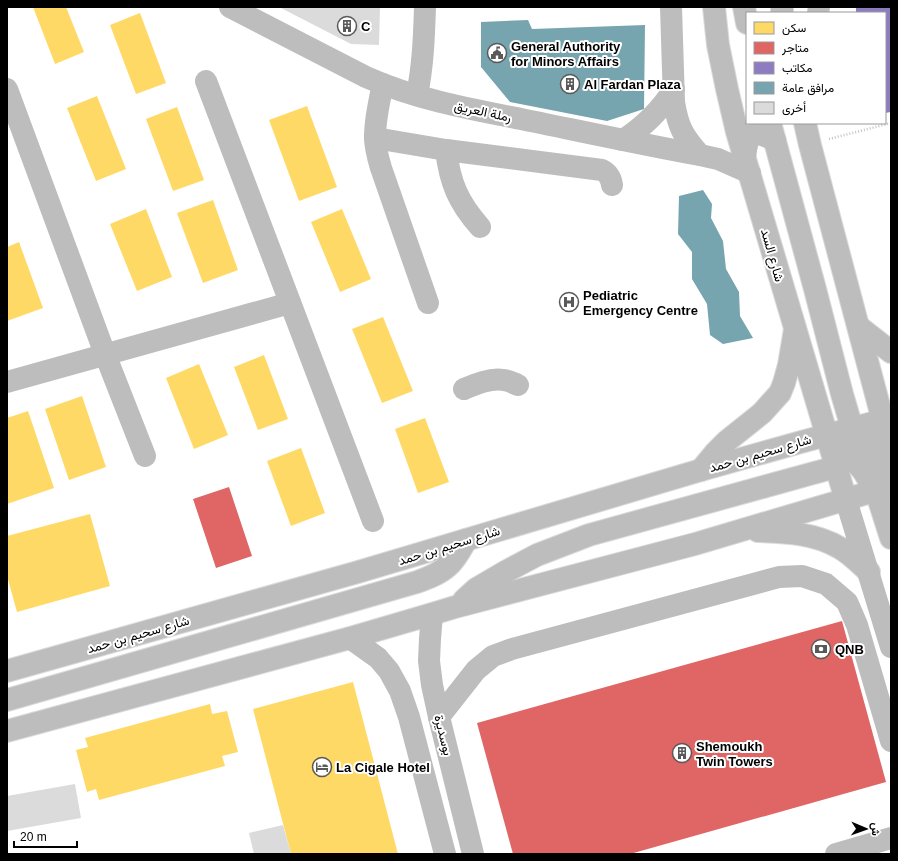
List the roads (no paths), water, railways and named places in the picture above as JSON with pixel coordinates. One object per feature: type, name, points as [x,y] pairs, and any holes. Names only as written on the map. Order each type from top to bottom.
[{"type":"main road","name":"رملة العريق","points":[[230,7],[366,77],[417,95],[471,109],[747,165]]},
{"type":"main road","points":[[417,95],[421,74],[424,41],[425,7]]},
{"type":"main road","points":[[671,7],[674,102],[676,115],[680,128],[700,155]]},
{"type":"main road","name":"شارع السد","points":[[714,7],[718,45],[737,132],[827,435],[867,452]]},
{"type":"main road","points":[[744,7],[746,18]]},
{"type":"main road","points":[[206,81],[372,521]]},
{"type":"main road","points":[[383,84],[376,122],[375,138],[381,168],[428,303]]},
{"type":"main road","points":[[623,140],[652,118],[674,89]]},
{"type":"main road","points":[[8,96],[145,456]]},
{"type":"main road","points":[[805,124],[859,327],[887,419],[867,452],[846,500],[891,647]]},
{"type":"main road","points":[[747,165],[747,142],[749,137],[754,133],[759,134],[772,131],[816,289],[842,394],[867,452],[886,484],[891,538]]},
{"type":"main road","points":[[375,138],[446,150],[602,170],[606,172],[612,180],[612,185]]},
{"type":"main road","points":[[446,150],[449,173],[459,200],[468,214],[480,227]]},
{"type":"main road","points":[[7,382],[290,303]]},
{"type":"main road","points":[[859,327],[891,352]]},
{"type":"main road","points":[[701,470],[727,441],[762,413],[780,393],[789,365],[795,329]]},
{"type":"main road","points":[[464,389],[475,384],[494,380],[504,380],[518,385]]},
{"type":"main road","name":"شارع سحيم بن حمد","points":[[12,667],[358,572],[701,470],[827,435],[867,452],[887,419]]},
{"type":"main road","points":[[455,607],[476,589],[505,572],[537,555],[590,535],[867,452]]},
{"type":"main road","points":[[7,731],[350,638],[455,607],[695,544],[846,500],[886,484]]},
{"type":"main road","points":[[739,531],[792,533],[825,540],[841,548],[869,572]]},
{"type":"main road","points":[[7,700],[432,577],[448,566],[459,553],[466,540]]},
{"type":"main road","points":[[439,717],[476,670],[493,656],[512,649],[779,577],[802,576],[826,584],[846,602],[856,625],[891,741]]},
{"type":"main road","name":"بوسديرة","points":[[432,614],[429,661],[432,686],[473,854]]},
{"type":"main road","points":[[350,638],[378,658],[400,691],[410,717],[444,854]]},
{"type":"main road","points":[[427,784],[432,777],[443,773],[454,776]]},
{"type":"main road","points":[[836,854],[891,838]]},
{"type":"place","name":"C","points":[[347,26]]},
{"type":"place","name":"General Authority for Minors Affairs","points":[[497,53]]},
{"type":"place","name":"Al Fardan Plaza","points":[[570,84]]},
{"type":"place","name":"Pediatric Emergency Centre","points":[[569,302]]},
{"type":"place","name":"QNB","points":[[821,649]]},
{"type":"place","name":"Shemoukh Twin Towers","points":[[682,753]]},
{"type":"place","name":"La Cigale Hotel","points":[[322,767]]}]
